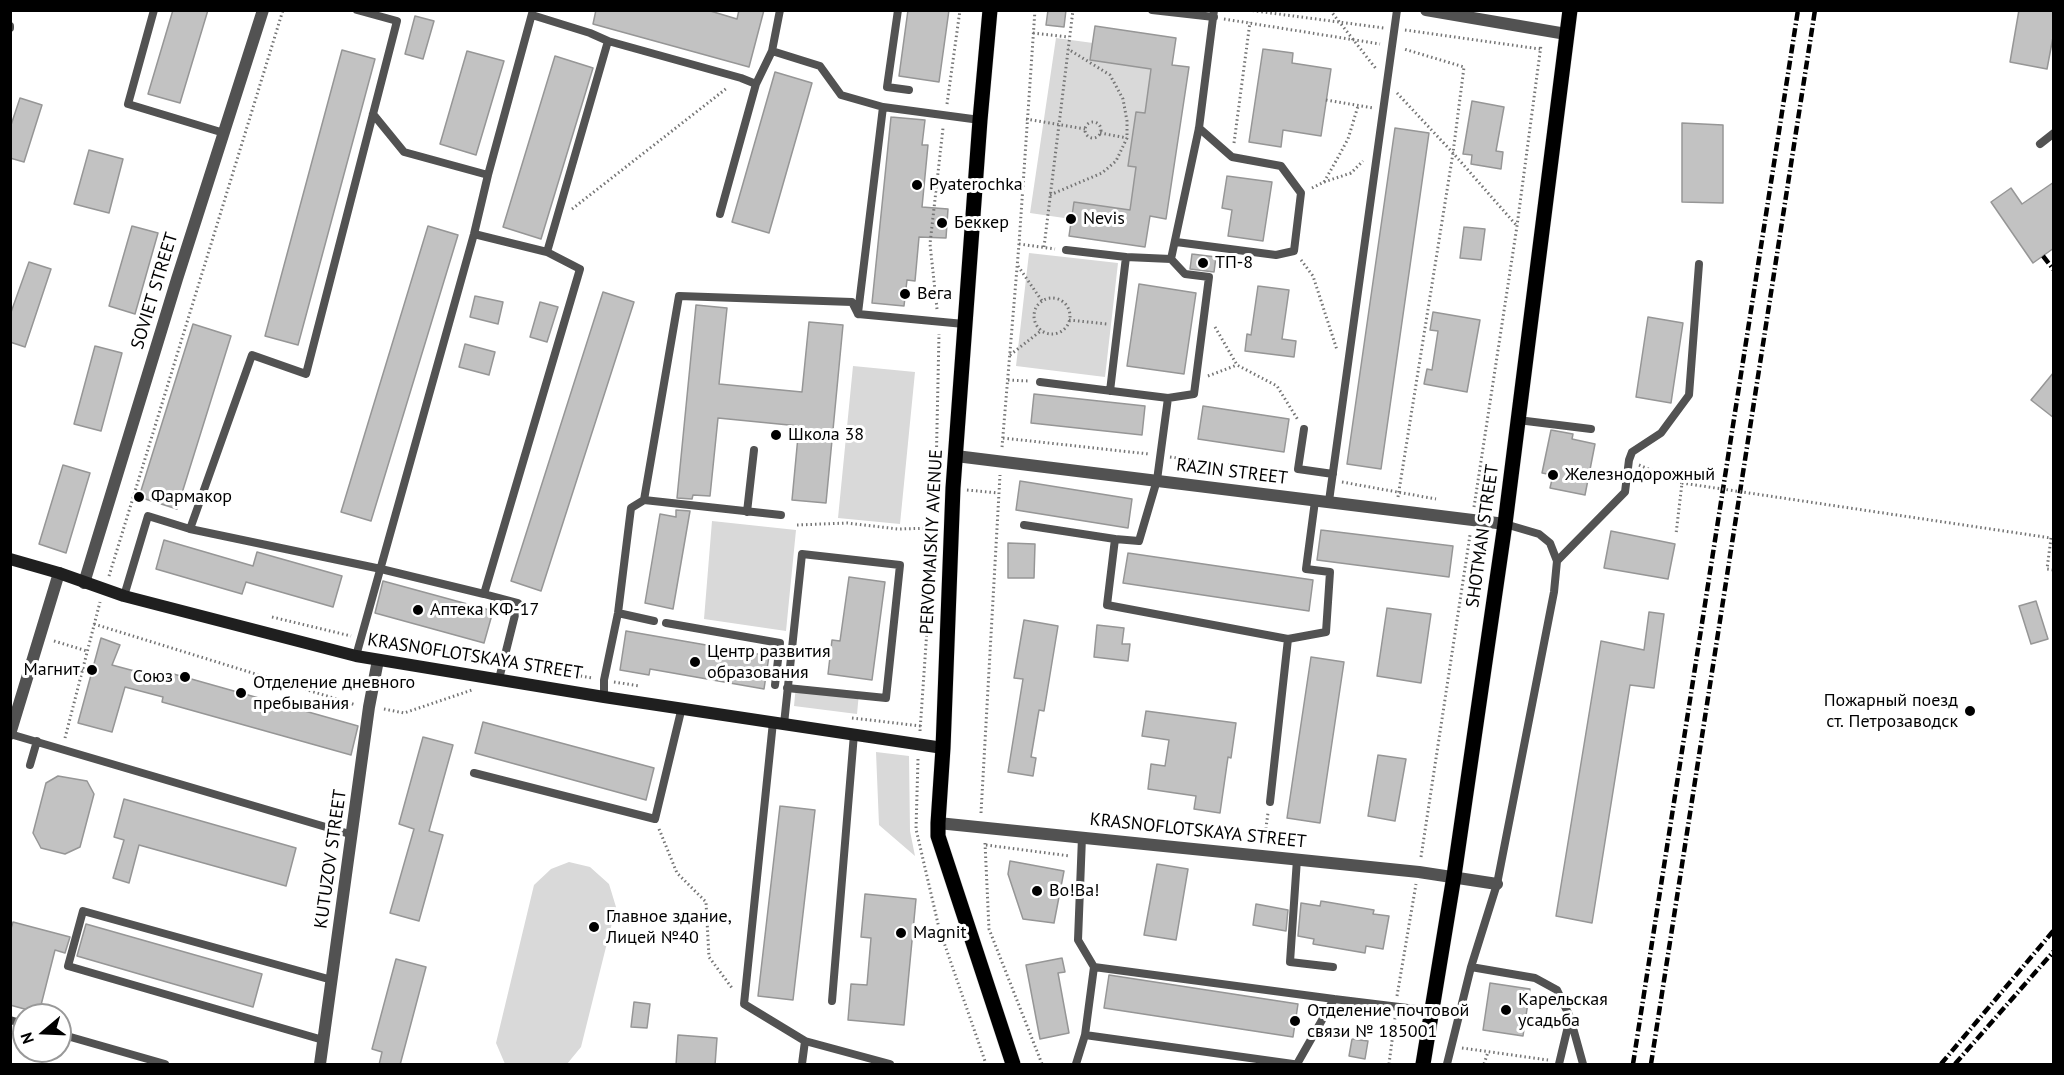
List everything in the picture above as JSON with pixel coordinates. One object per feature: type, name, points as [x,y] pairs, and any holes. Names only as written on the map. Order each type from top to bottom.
[{"type":"main road","name":"PERVOMAISKIY AVENUE","points":[[990,10],[953,488],[938,836],[1013,1065]]},
{"type":"main road","name":"SHOTMAN STREET","points":[[1423,1065],[1454,876],[1505,524],[1570,10]]},
{"type":"street","name":"SOVIET STREET","points":[[84,583],[177,279],[263,10]]},
{"type":"street","points":[[1426,10],[1566,34]]},
{"type":"street","name":"RAZIN STREET","points":[[956,456],[1505,524]]},
{"type":"street","name":"KRASNOFLOTSKAYA STREET","points":[[10,559],[59,573],[124,596],[356,656],[604,697],[943,748]]},
{"type":"street","points":[[10,734],[59,573]]},
{"type":"street","name":"KUTUZOV STREET","points":[[320,1065],[369,707],[378,660]]},
{"type":"street","name":"KRASNOFLOTSKAYA STREET","points":[[938,823],[1419,872],[1497,884]]},
{"type":"lane","points":[[154,10],[128,104],[224,134]]},
{"type":"lane","points":[[190,529],[252,355],[306,374],[397,21],[357,10]]},
{"type":"lane","points":[[720,214],[756,84],[772,51],[780,10]]},
{"type":"lane","points":[[898,10],[887,87],[909,90]]},
{"type":"lane","points":[[1152,10],[1214,14],[1199,128],[1171,259]]},
{"type":"lane","points":[[1329,501],[1397,10]]},
{"type":"lane","points":[[356,656],[474,234],[532,13],[608,41],[756,84]]},
{"type":"lane","points":[[547,252],[608,41]]},
{"type":"lane","points":[[772,51],[820,66],[841,95],[883,107],[980,120]]},
{"type":"lane","points":[[858,314],[883,107]]},
{"type":"lane","points":[[373,114],[404,152],[488,175]]},
{"type":"lane","points":[[1176,242],[1276,255],[1294,251],[1301,193],[1281,165],[1232,157],[1199,128]]},
{"type":"lane","points":[[2040,144],[2054,133]]},
{"type":"lane","points":[[474,234],[547,252],[580,269],[484,594]]},
{"type":"lane","points":[[1040,382],[1168,398],[1194,394],[1209,278],[1185,274],[1171,259],[1126,257],[1066,250]]},
{"type":"lane","points":[[1110,391],[1126,257]]},
{"type":"lane","points":[[1557,561],[1625,492],[1632,452],[1661,433],[1689,395],[1699,264]]},
{"type":"lane","points":[[644,500],[679,296],[852,302],[858,314]]},
{"type":"lane","points":[[858,314],[964,324]]},
{"type":"lane","points":[[1024,525],[1139,542],[1156,480],[1168,398]]},
{"type":"lane","points":[[1518,420],[1592,429]]},
{"type":"lane","points":[[1304,429],[1298,469],[1332,477]]},
{"type":"lane","points":[[747,512],[754,450]]},
{"type":"lane","points":[[604,697],[604,680],[618,614],[631,508],[644,500],[781,515]]},
{"type":"lane","points":[[1115,539],[1107,604],[1288,639],[1326,632],[1330,572],[1306,569],[1315,501]]},
{"type":"lane","points":[[124,596],[148,516],[190,529],[381,569],[518,603],[501,679]]},
{"type":"lane","points":[[1447,1065],[1471,967],[1497,884],[1554,592],[1557,561],[1550,543],[1539,534],[1505,524]]},
{"type":"lane","points":[[787,688],[886,698],[900,565],[802,554],[787,688],[778,723],[744,1004],[805,1041],[890,1065]]},
{"type":"lane","points":[[618,614],[654,621]]},
{"type":"lane","points":[[666,623],[780,643],[775,685]]},
{"type":"lane","points":[[1270,802],[1288,639]]},
{"type":"lane","points":[[474,773],[655,819],[682,707]]},
{"type":"lane","points":[[10,734],[353,836]]},
{"type":"lane","points":[[832,1001],[854,734]]},
{"type":"lane","points":[[30,765],[37,741]]},
{"type":"lane","points":[[1076,1065],[1085,1035],[1094,968],[1078,940],[1082,837]]},
{"type":"lane","points":[[1297,860],[1290,962],[1334,967]]},
{"type":"lane","points":[[323,1040],[68,966],[83,912],[332,980]]},
{"type":"lane","points":[[1471,967],[1535,978],[1557,990],[1570,1017],[1583,1065]]},
{"type":"lane","points":[[1094,968],[1432,1011]]},
{"type":"lane","points":[[1297,1065],[1336,998]]},
{"type":"lane","points":[[1559,1063],[1570,1017]]},
{"type":"lane","points":[[1085,1035],[1293,1065]]},
{"type":"lane","points":[[72,1038],[165,1065]]},
{"type":"lane","points":[[801,1065],[805,1041]]},
{"type":"path","points":[[62,748],[103,590],[283,10]]},
{"type":"path","points":[[939,322],[930,244],[960,10]]},
{"type":"path","points":[[1035,10],[1001,463],[980,828],[986,845],[989,929],[1042,1065]]},
{"type":"path","points":[[1044,247],[1072,10]]},
{"type":"path","points":[[1330,10],[1386,81],[1453,153],[1516,226]]},
{"type":"path","points":[[1214,14],[1391,45],[1464,67],[1453,153],[1395,511]]},
{"type":"path","points":[[1232,157],[1250,22]]},
{"type":"path","points":[[1389,1065],[1396,1006],[1419,872],[1544,31]]},
{"type":"path","points":[[1033,33],[1069,37]]},
{"type":"path","points":[[1050,195],[1102,173],[1116,161],[1127,138],[1123,99],[1110,75],[1068,49]]},
{"type":"path","points":[[557,221],[741,78]]},
{"type":"path","points":[[1326,100],[1383,110]]},
{"type":"path","points":[[1323,182],[1348,138],[1358,106]]},
{"type":"path","points":[[1026,119],[1085,129]]},
{"type":"path","points":[[1087,124],[1099,125],[1100,133],[1097,137],[1089,137],[1085,129],[1087,124]]},
{"type":"path","points":[[1100,133],[1127,138]]},
{"type":"path","points":[[1301,193],[1323,182],[1351,173],[1377,148]]},
{"type":"path","points":[[1019,244],[1066,250]]},
{"type":"path","points":[[1294,251],[1313,276],[1346,376]]},
{"type":"path","points":[[1017,265],[1042,302]]},
{"type":"path","points":[[1049,299],[1061,301],[1069,310],[1069,320],[1065,329],[1052,334],[1042,330],[1035,322],[1034,314],[1042,302],[1049,299]]},
{"type":"path","points":[[1205,309],[1237,365],[1277,386],[1304,429]]},
{"type":"path","points":[[1069,320],[1118,326]]},
{"type":"path","points":[[1010,355],[1042,330]]},
{"type":"path","points":[[1195,381],[1237,365]]},
{"type":"path","points":[[1008,380],[1040,382]]},
{"type":"path","points":[[1003,438],[1160,455],[1298,475]]},
{"type":"path","points":[[1629,460],[1682,483],[2051,538],[2047,569],[2054,570]]},
{"type":"path","points":[[1332,477],[1399,493],[1442,500]]},
{"type":"path","points":[[1676,534],[1682,483]]},
{"type":"path","points":[[796,525],[847,524],[898,529],[934,528]]},
{"type":"path","points":[[94,624],[346,702]]},
{"type":"path","points":[[39,636],[87,651]]},
{"type":"path","points":[[362,638],[649,687]]},
{"type":"path","points":[[82,669],[94,674],[92,670]]},
{"type":"path","points":[[386,710],[404,713],[501,679]]},
{"type":"path","points":[[842,717],[921,726]]},
{"type":"path","points":[[1263,856],[1270,802]]},
{"type":"path","points":[[655,819],[677,873],[706,902],[709,957],[744,1004]]},
{"type":"path","points":[[986,845],[1069,855]]},
{"type":"path","points":[[1452,1046],[1559,1063]]},
{"type":"path","points":[[1484,1065],[1488,1051]]},
{"type":"shaded area","points":[[1056,38],[1093,43],[1090,60],[1151,69],[1145,113],[1136,112],[1128,165],[1136,167],[1130,210],[1074,202],[1071,219],[1030,213]]},
{"type":"shaded area","points":[[1029,253],[1118,263],[1105,377],[1016,366]]},
{"type":"shaded area","points":[[853,366],[915,372],[900,524],[838,518]]},
{"type":"shaded area","points":[[712,521],[796,530],[786,631],[704,619]]},
{"type":"shaded area","points":[[796,685],[859,693],[857,714],[794,706]]},
{"type":"shaded area","points":[[876,752],[909,756],[910,831],[915,856],[879,825]]},
{"type":"shaded area","points":[[569,862],[590,867],[609,884],[616,907],[581,1047],[567,1064],[505,1064],[496,1043],[534,885],[551,869]]},
{"type":"building","points":[[173,10],[208,10],[180,103],[148,94]]},
{"type":"building","points":[[596,10],[707,10],[737,19],[739,10],[764,10],[749,67],[593,24]]},
{"type":"building","points":[[908,10],[949,10],[939,82],[899,76]]},
{"type":"building","points":[[1048,10],[1066,10],[1064,27],[1046,25]]},
{"type":"building","points":[[2019,10],[2054,10],[2054,32],[2047,69],[2010,62]]},
{"type":"building","points":[[415,16],[434,21],[423,59],[405,54]]},
{"type":"building","points":[[1095,26],[1176,38],[1172,65],[1189,67],[1166,219],[1150,216],[1145,247],[1069,236],[1074,202],[1130,210],[1136,167],[1128,166],[1136,112],[1145,113],[1151,69],[1090,60]]},
{"type":"building","points":[[1263,49],[1293,53],[1292,63],[1331,69],[1321,136],[1283,130],[1281,147],[1249,142]]},
{"type":"building","points":[[342,50],[375,59],[298,345],[265,336]]},
{"type":"building","points":[[467,51],[504,61],[476,155],[440,144]]},
{"type":"building","points":[[555,56],[593,68],[541,239],[503,227]]},
{"type":"building","points":[[775,72],[812,83],[769,233],[732,222]]},
{"type":"building","points":[[20,98],[42,105],[24,162],[10,158],[10,128]]},
{"type":"building","points":[[1472,101],[1504,107],[1496,151],[1503,152],[1501,169],[1471,164],[1472,155],[1463,154]]},
{"type":"building","points":[[891,117],[925,120],[922,145],[928,145],[922,207],[948,209],[946,238],[919,237],[915,281],[907,280],[904,306],[872,303]]},
{"type":"building","points":[[1682,123],[1723,125],[1723,203],[1682,202]]},
{"type":"building","points":[[1395,128],[1429,133],[1381,469],[1347,464]]},
{"type":"building","points":[[89,150],[123,159],[109,213],[74,204]]},
{"type":"building","points":[[1227,176],[1272,182],[1263,241],[1228,236],[1232,210],[1222,208]]},
{"type":"building","points":[[2054,182],[2054,248],[2033,263],[1991,202],[2011,188],[2022,204]]},
{"type":"building","points":[[132,226],[158,233],[135,314],[109,306]]},
{"type":"building","points":[[428,226],[458,235],[371,521],[341,512]]},
{"type":"building","points":[[1464,227],[1485,229],[1481,260],[1460,258]]},
{"type":"building","name":"ТП-8","points":[[1192,254],[1216,257],[1214,272],[1190,269]]},
{"type":"building","points":[[29,262],[51,269],[25,347],[10,342],[10,315]]},
{"type":"building","points":[[1139,284],[1196,293],[1184,374],[1127,366]]},
{"type":"building","points":[[1258,286],[1289,290],[1282,339],[1296,341],[1294,357],[1245,351],[1247,334],[1251,335]]},
{"type":"building","points":[[603,292],[634,302],[541,591],[511,581]]},
{"type":"building","points":[[475,296],[503,302],[498,324],[470,317]]},
{"type":"building","points":[[540,302],[558,307],[547,342],[530,337]]},
{"type":"building","points":[[696,305],[727,308],[719,384],[802,392],[809,322],[843,325],[826,503],[792,500],[799,426],[718,418],[710,496],[693,495],[692,499],[677,498]]},
{"type":"building","points":[[1433,312],[1480,320],[1467,392],[1424,384],[1427,369],[1432,370],[1438,331],[1430,330]]},
{"type":"building","points":[[1648,317],[1683,323],[1671,403],[1636,397]]},
{"type":"building","points":[[193,324],[231,336],[177,509],[139,497]]},
{"type":"building","points":[[465,344],[495,352],[489,375],[459,367]]},
{"type":"building","points":[[95,346],[122,353],[101,431],[74,424]]},
{"type":"building","points":[[2054,372],[2054,418],[2031,400]]},
{"type":"building","points":[[1034,394],[1145,406],[1142,435],[1031,423]]},
{"type":"building","points":[[1203,406],[1289,419],[1284,452],[1198,439]]},
{"type":"building","points":[[1551,430],[1573,434],[1572,439],[1595,444],[1585,495],[1550,488],[1553,475],[1542,473]]},
{"type":"building","points":[[63,465],[90,473],[66,553],[39,544]]},
{"type":"building","points":[[1020,481],[1132,499],[1128,528],[1016,510]]},
{"type":"building","points":[[676,510],[690,511],[673,609],[645,603],[660,514],[676,517]]},
{"type":"building","points":[[1321,530],[1453,546],[1449,577],[1317,560]]},
{"type":"building","points":[[1611,531],[1675,544],[1668,579],[1604,568]]},
{"type":"building","points":[[164,540],[253,566],[257,552],[342,576],[333,607],[246,582],[242,594],[156,569]]},
{"type":"building","points":[[1008,543],[1035,544],[1034,578],[1008,578]]},
{"type":"building","points":[[1128,553],[1313,580],[1309,611],[1123,583]]},
{"type":"building","points":[[849,577],[885,582],[872,680],[828,674],[832,640],[840,641]]},
{"type":"building","points":[[383,581],[493,611],[484,643],[375,613]]},
{"type":"building","points":[[2036,601],[2048,639],[2031,644],[2019,606]]},
{"type":"building","points":[[1387,608],[1431,614],[1421,683],[1377,676]]},
{"type":"building","points":[[1649,612],[1664,614],[1654,688],[1630,685],[1592,923],[1556,916],[1601,641],[1644,650]]},
{"type":"building","points":[[1024,620],[1058,626],[1044,711],[1039,710],[1031,757],[1036,758],[1033,776],[1008,772],[1023,679],[1014,678]]},
{"type":"building","points":[[1097,625],[1124,628],[1122,644],[1130,644],[1128,661],[1094,657]]},
{"type":"building","name":"Центр развития образования","points":[[626,631],[769,656],[764,689],[650,669],[649,675],[620,670]]},
{"type":"building","points":[[101,638],[120,645],[112,665],[168,680],[170,673],[358,726],[351,755],[162,702],[163,697],[125,687],[112,732],[78,723]]},
{"type":"building","points":[[1311,657],[1344,662],[1320,823],[1287,818]]},
{"type":"building","points":[[1146,711],[1236,723],[1231,758],[1228,757],[1220,813],[1194,809],[1196,796],[1148,789],[1151,764],[1165,766],[1169,740],[1142,736]]},
{"type":"building","points":[[483,722],[654,768],[646,800],[475,753]]},
{"type":"building","points":[[423,737],[453,745],[429,831],[443,835],[419,921],[390,913],[414,829],[399,824]]},
{"type":"building","points":[[1378,755],[1406,759],[1395,821],[1368,816]]},
{"type":"building","points":[[58,776],[87,781],[94,794],[80,847],[65,854],[41,848],[33,833],[46,783]]},
{"type":"building","points":[[124,799],[296,848],[286,886],[139,845],[129,883],[113,878],[124,840],[114,837]]},
{"type":"building","points":[[780,806],[815,810],[793,1000],[758,996]]},
{"type":"building","name":"Во!Ва!","points":[[1010,861],[1064,871],[1054,923],[1023,919],[1008,874]]},
{"type":"building","points":[[1157,864],[1188,869],[1176,940],[1144,935]]},
{"type":"building","points":[[865,894],[916,899],[904,1025],[848,1020],[851,984],[867,985],[871,938],[861,937]]},
{"type":"building","points":[[1321,901],[1374,910],[1373,914],[1389,916],[1383,949],[1366,946],[1365,953],[1313,944],[1314,939],[1298,936],[1301,903],[1320,906]]},
{"type":"building","points":[[1256,904],[1288,910],[1286,931],[1253,925]]},
{"type":"building","points":[[13,922],[70,937],[65,953],[55,950],[42,1003],[12,1003],[12,1006],[10,1005],[10,932]]},
{"type":"building","points":[[86,924],[262,974],[253,1007],[77,956]]},
{"type":"building","points":[[1062,958],[1065,972],[1058,973],[1069,1033],[1040,1039],[1026,965]]},
{"type":"building","points":[[396,959],[426,967],[400,1065],[379,1065],[382,1052],[372,1049]]},
{"type":"building","points":[[1109,975],[1298,1004],[1293,1037],[1104,1008]]},
{"type":"building","name":"Карельская усадьба","points":[[1490,983],[1530,989],[1523,1036],[1483,1030]]},
{"type":"building","points":[[634,1002],[650,1004],[647,1028],[631,1027]]},
{"type":"building","points":[[678,1035],[717,1038],[715,1065],[676,1065]]},
{"type":"building","points":[[1352,1039],[1368,1041],[1365,1059],[1349,1056]]},
{"type":"railway","points":[[1633,1064],[1798,10]]},
{"type":"railway","points":[[1651,1064],[1815,10]]},
{"type":"railway","points":[[2043,256],[2054,270]]},
{"type":"railway","points":[[1941,1064],[2054,930]]},
{"type":"railway","points":[[1955,1064],[2054,951]]},
{"type":"place","name":"Pyaterochka","points":[[917,185]]},
{"type":"place","name":"Nevis","points":[[1071,219]]},
{"type":"place","name":"Беккер","points":[[942,223]]},
{"type":"place","name":"ТП-8","points":[[1203,263]]},
{"type":"place","name":"Вега","points":[[905,294]]},
{"type":"place","name":"Школа 38","points":[[776,435]]},
{"type":"place","name":"Железнодорожный","points":[[1553,475]]},
{"type":"place","name":"Фармакор","points":[[139,497]]},
{"type":"place","name":"Аптека КФ-17","points":[[418,610]]},
{"type":"place","name":"Центр развития образования","points":[[695,662]]},
{"type":"place","name":"Магнит","points":[[92,670]]},
{"type":"place","name":"Союз","points":[[185,677]]},
{"type":"place","name":"Отделение дневного пребывания","points":[[241,693]]},
{"type":"place","name":"Пожарный поезд ст. Петрозаводск","points":[[1970,711]]},
{"type":"place","name":"Во!Ва!","points":[[1037,891]]},
{"type":"place","name":"Главное здание, Лицей №40","points":[[594,927]]},
{"type":"place","name":"Magnit","points":[[901,933]]},
{"type":"place","name":"Карельская усадьба","points":[[1506,1010]]},
{"type":"place","name":"Отделение почтовой связи № 185001","points":[[1295,1021]]}]
